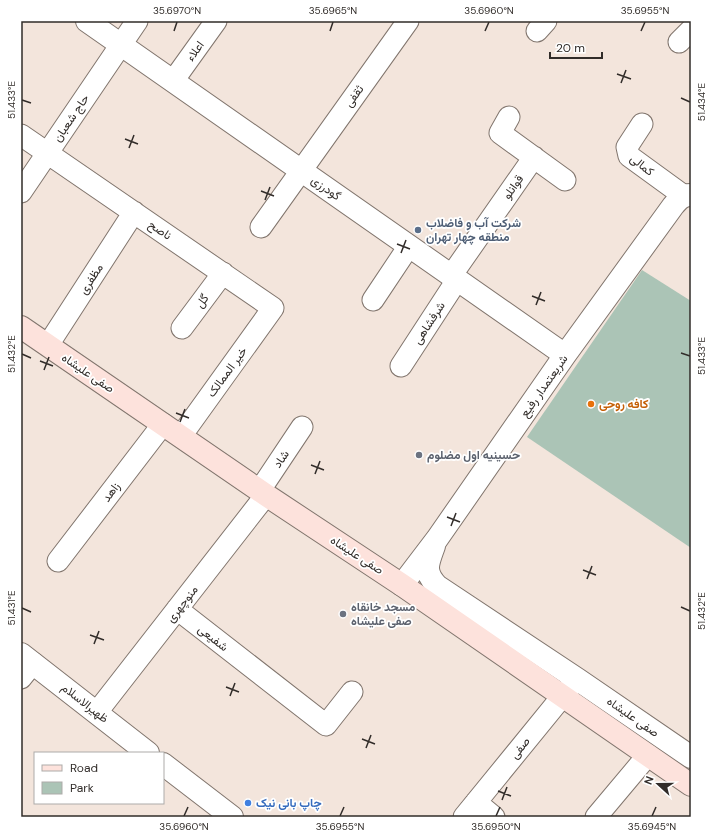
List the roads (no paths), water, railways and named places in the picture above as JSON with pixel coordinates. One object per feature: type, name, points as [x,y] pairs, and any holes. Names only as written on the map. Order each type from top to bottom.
[{"type":"main road","name":"صفی علیشاه","points":[[21,327],[263,493],[402,585],[691,785]]},
{"type":"street","name":"گودرزی","points":[[87,21],[565,355]]},
{"type":"street","name":"حاج شعبان","points":[[21,192],[137,21]]},
{"type":"street","name":"اعلاء","points":[[173,81],[216,21]]},
{"type":"street","name":"ثقفی","points":[[261,226],[408,21]]},
{"type":"street","points":[[509,118],[500,133],[565,180]]},
{"type":"street","name":"کمالی","points":[[642,124],[627,147],[629,156],[687,195]]},
{"type":"street","name":"ناصح","points":[[21,135],[273,308]]},
{"type":"street","name":"قوانلو","points":[[454,278],[534,157]]},
{"type":"street","name":"شریعتمدار رفیع","points":[[402,585],[673,206],[679,199],[687,195]]},
{"type":"street","name":"مظفری","points":[[48,346],[134,212]]},
{"type":"street","points":[[373,300],[409,246]]},
{"type":"street","name":"گل","points":[[182,328],[223,273]]},
{"type":"street","name":"شرفشاهی","points":[[401,366],[454,278]]},
{"type":"street","name":"خیر الممالک","points":[[181,436],[273,308]]},
{"type":"street","name":"زاهد","points":[[58,561],[163,424]]},
{"type":"street","name":"شاد","points":[[263,493],[302,427]]},
{"type":"street","name":"منوچهری","points":[[97,712],[177,609],[263,493]]},
{"type":"street","name":"صفی علیشاه","points":[[436,539],[428,567],[430,577],[437,586],[577,678],[691,757]]},
{"type":"street","name":"شفیعی","points":[[177,609],[326,725],[352,692]]},
{"type":"street","name":"ظهیرالاسلام","points":[[25,665],[97,712],[147,752]]},
{"type":"street","name":"صفی","points":[[470,810],[564,696],[577,678]]},
{"type":"street","points":[[596,817],[648,755]]},
{"type":"street","points":[[164,765],[232,817]]},
{"type":"street","points":[[470,810],[494,817]]},
{"type":"place","name":"شرکت آب و فاضلاب منطقه چهار تهران","points":[[418,230]]},
{"type":"place","name":"کافه روحی","points":[[591,404]]},
{"type":"place","name":"حسینیه اول مضلوم","points":[[419,455]]},
{"type":"place","name":"مسجد خانقاه صفی علیشاه","points":[[343,614]]},
{"type":"place","name":"چاپ بانی‌ نیک","points":[[248,803]]}]
